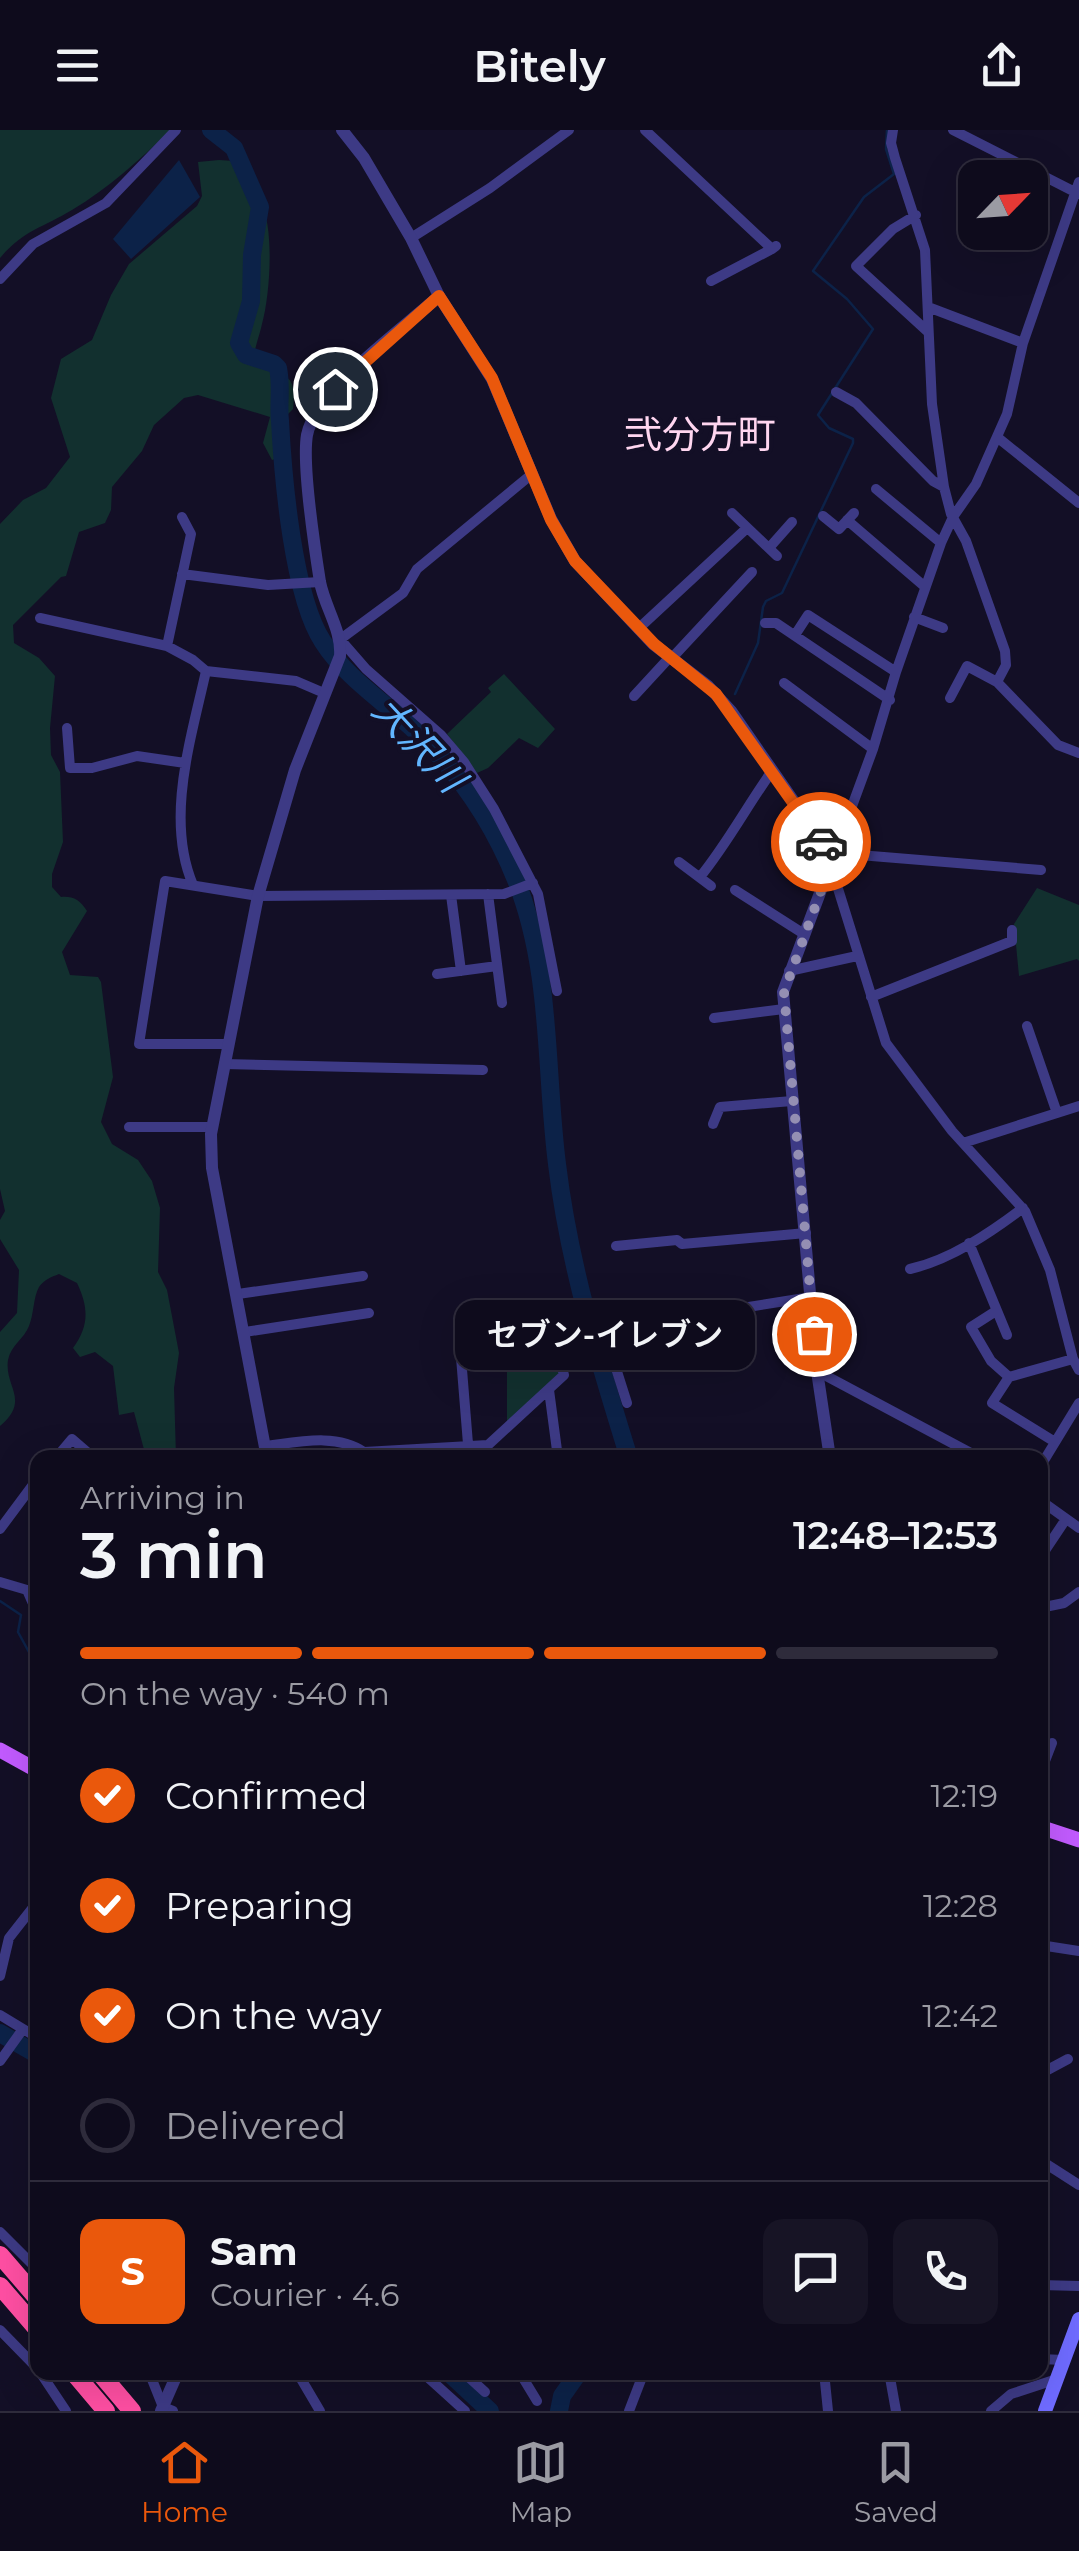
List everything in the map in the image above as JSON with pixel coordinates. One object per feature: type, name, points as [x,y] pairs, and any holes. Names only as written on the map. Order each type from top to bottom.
[{"type":"highway","points":[[0,2255],[30,2290]]},
{"type":"highway","points":[[0,2286],[30,2321]]},
{"type":"highway","points":[[80,2380],[106,2411]]},
{"type":"highway","points":[[106,2380],[132,2411]]},
{"type":"main road","points":[[0,1750],[30,1767]]},
{"type":"main road","points":[[1048,1829],[1079,1840]]},
{"type":"main road","points":[[1044,2411],[1079,2319]]},
{"type":"street","points":[[0,279],[33,244],[106,204],[176,130]]},
{"type":"street","points":[[342,130],[364,158],[411,238],[439,296],[492,378],[558,534],[575,561],[638,629],[716,694],[834,856]]},
{"type":"street","points":[[411,238],[490,188],[569,130]]},
{"type":"street","points":[[646,130],[774,248],[712,280]]},
{"type":"street","points":[[893,130],[895,158],[925,250],[926,331],[944,486],[1005,650],[1006,665],[997,682]]},
{"type":"street","points":[[826,1450],[784,992],[873,749],[940,543],[976,484],[1007,414],[1023,343],[1078,189],[953,130]]},
{"type":"street","points":[[916,215],[893,229],[856,266],[926,331]]},
{"type":"street","points":[[439,296],[345,379],[313,420],[308,434],[308,469],[316,583],[341,642],[441,735],[464,762],[507,832],[538,894],[557,992]]},
{"type":"street","points":[[928,307],[1023,343]]},
{"type":"street","points":[[836,392],[856,403],[933,482],[944,486]]},
{"type":"street","points":[[997,437],[1079,502]]},
{"type":"street","points":[[267,1450],[212,1168],[212,1127],[258,896],[295,770],[335,670],[341,642],[404,593],[417,569],[532,474]]},
{"type":"street","points":[[876,489],[940,543]]},
{"type":"street","points":[[732,513],[773,552],[792,522]]},
{"type":"street","points":[[823,516],[839,529],[851,517],[924,586]]},
{"type":"street","points":[[167,646],[191,534],[182,517]]},
{"type":"street","points":[[638,629],[746,528]]},
{"type":"street","points":[[634,696],[708,612],[751,572]]},
{"type":"street","points":[[182,574],[268,586],[316,583]]},
{"type":"street","points":[[794,636],[808,615],[896,672]]},
{"type":"street","points":[[914,617],[943,628]]},
{"type":"street","points":[[40,618],[167,646],[206,671],[296,681],[324,694]]},
{"type":"street","points":[[765,623],[776,623],[890,700]]},
{"type":"street","points":[[950,698],[968,666],[997,682],[1058,744],[1079,753]]},
{"type":"street","points":[[193,886],[182,858],[184,763],[206,671]]},
{"type":"street","points":[[784,683],[873,749]]},
{"type":"street","points":[[67,728],[70,768],[92,768],[137,756],[184,763]]},
{"type":"street","points":[[700,878],[728,843],[772,770]]},
{"type":"street","points":[[834,856],[1041,870]]},
{"type":"street","points":[[680,862],[710,886]]},
{"type":"street","points":[[828,874],[835,879],[892,1055],[1022,1208],[1050,1270],[1076,1364],[1010,1377],[992,1403],[1055,1442]]},
{"type":"street","points":[[227,1044],[139,1044],[165,882],[258,896],[451,896],[508,892],[530,884]]},
{"type":"street","points":[[734,890],[804,934]]},
{"type":"street","points":[[488,894],[502,1003]]},
{"type":"street","points":[[451,896],[461,971]]},
{"type":"street","points":[[871,997],[1012,941],[1012,930]]},
{"type":"street","points":[[789,971],[857,956]]},
{"type":"street","points":[[437,974],[497,966]]},
{"type":"street","points":[[714,1018],[784,1009]]},
{"type":"street","points":[[1027,1026],[1057,1114]]},
{"type":"street","points":[[224,1064],[483,1070]]},
{"type":"street","points":[[713,1124],[720,1108],[792,1101]]},
{"type":"street","points":[[963,1143],[1079,1106]]},
{"type":"street","points":[[130,1127],[212,1127]]},
{"type":"street","points":[[910,1269],[931,1264],[1022,1208]]},
{"type":"street","points":[[616,1246],[806,1233]]},
{"type":"street","points":[[969,1243],[1007,1335]]},
{"type":"street","points":[[238,1294],[363,1276]]},
{"type":"street","points":[[483,1450],[564,1375],[554,1338],[583,1333],[600,1325],[812,1297]]},
{"type":"street","points":[[996,1311],[972,1328],[992,1361],[1010,1377]]},
{"type":"street","points":[[246,1332],[369,1314]]},
{"type":"street","points":[[458,1320],[468,1444]]},
{"type":"street","points":[[600,1325],[627,1402]]},
{"type":"street","points":[[817,1371],[965,1450]]},
{"type":"street","points":[[549,1390],[557,1450]]},
{"type":"street","points":[[1048,1454],[1079,1402]]},
{"type":"street","points":[[63,1450],[72,1439],[85,1450]]},
{"type":"street","points":[[274,1450],[311,1440],[350,1443],[361,1450]]},
{"type":"street","points":[[390,1450],[488,1445]]},
{"type":"street","points":[[0,1529],[30,1489]]},
{"type":"street","points":[[1048,1506],[1079,1528]]},
{"type":"street","points":[[1048,1546],[1066,1519]]},
{"type":"street","points":[[0,1582],[27,1590],[30,1597]]},
{"type":"street","points":[[1048,1606],[1076,1599]]},
{"type":"street","points":[[1048,1753],[1052,1743]]},
{"type":"street","points":[[0,1976],[9,1938],[30,1911]]},
{"type":"street","points":[[1048,1946],[1079,1951]]},
{"type":"street","points":[[0,2015],[30,2034]]},
{"type":"street","points":[[4,2056],[22,2031]]},
{"type":"street","points":[[1048,2070],[1068,2059]]},
{"type":"street","points":[[1048,2165],[1079,2184]]},
{"type":"street","points":[[0,2232],[30,2262]]},
{"type":"street","points":[[1048,2285],[1079,2286]]},
{"type":"street","points":[[0,2330],[30,2362]]},
{"type":"street","points":[[1048,2359],[1064,2360]]},
{"type":"street","points":[[992,2411],[1011,2394],[1057,2379]]},
{"type":"street","points":[[45,2380],[66,2411]]},
{"type":"street","points":[[152,2380],[165,2410]]},
{"type":"street","points":[[165,2410],[175,2380]]},
{"type":"street","points":[[302,2380],[320,2411]]},
{"type":"street","points":[[431,2380],[465,2411]]},
{"type":"street","points":[[472,2380],[485,2392]]},
{"type":"street","points":[[524,2380],[537,2401]]},
{"type":"street","points":[[629,2411],[641,2380]]},
{"type":"street","points":[[825,2380],[828,2411]]},
{"type":"street","points":[[891,2380],[896,2411]]},
{"type":"green space","points":[[0,130],[171,130],[99,192],[25,235],[0,258]]},
{"type":"green space","points":[[234,161],[265,212],[269,279],[254,362],[285,376],[293,386],[293,409],[283,419],[286,455],[272,460],[263,443],[270,417],[198,395],[184,398],[154,425],[142,451],[112,487],[111,510],[105,523],[79,532],[66,576],[13,625],[14,643],[39,658],[55,676],[51,755],[60,772],[63,842],[52,874],[52,887],[61,897],[79,901],[87,911],[62,952],[70,975],[98,977],[101,982],[113,1077],[101,1122],[112,1144],[138,1160],[152,1181],[160,1208],[158,1272],[167,1290],[179,1353],[174,1388],[176,1450],[144,1450],[134,1412],[119,1415],[113,1366],[95,1352],[80,1357],[73,1348],[86,1317],[84,1301],[77,1283],[59,1274],[39,1287],[29,1326],[8,1360],[15,1401],[14,1409],[0,1426],[0,1332],[17,1313],[19,1270],[0,1239],[0,1220],[5,1211],[0,1189],[0,524],[23,500],[46,488],[70,457],[51,398],[61,359],[92,340],[129,264],[197,206],[202,196],[198,162]]},
{"type":"green space","points":[[504,674],[555,729],[538,748],[519,738],[488,768],[477,773],[447,734]]},
{"type":"green space","points":[[1037,888],[1079,905],[1079,961],[1019,976],[1014,924]]},
{"type":"green space","points":[[528,1316],[530,1321],[549,1317],[564,1375],[507,1427],[507,1320]]},
{"type":"water","points":[[179,160],[200,197],[131,259],[113,239]]},
{"type":"waterway","name":"大沢川","points":[[211,130],[234,148],[260,207],[252,255],[251,301],[239,343],[246,355],[278,368],[291,536],[313,622],[341,665],[427,743],[472,797],[496,837],[528,914],[542,985],[562,1202],[596,1349],[627,1450]]},
{"type":"waterway","points":[[735,694],[758,643],[763,607],[766,601],[782,593],[853,443],[853,439],[829,428],[818,415],[873,329],[847,299],[813,271],[864,197],[894,174],[886,149],[887,130]]},
{"type":"waterway","name":"大沢川","points":[[591,1337],[596,1335]]},
{"type":"waterway","points":[[0,1601],[21,1615],[18,1632],[30,1654]]},
{"type":"waterway","points":[[0,2033],[30,2050]]},
{"type":"waterway","points":[[457,2380],[490,2411]]},
{"type":"waterway","name":"大沢川","points":[[559,2411],[562,2396],[573,2380]]},
{"type":"way so far","points":[[814,1334],[784,992],[833,858],[821,842]]},
{"type":"place","name":"セブン-イレブン","points":[[814,1334]]},
{"type":"district","name":"弐分方町","points":[[700,434]]},
{"type":"route","points":[[335,389],[439,296],[492,378],[551,520],[575,561],[654,644],[716,694],[821,842]]}]
